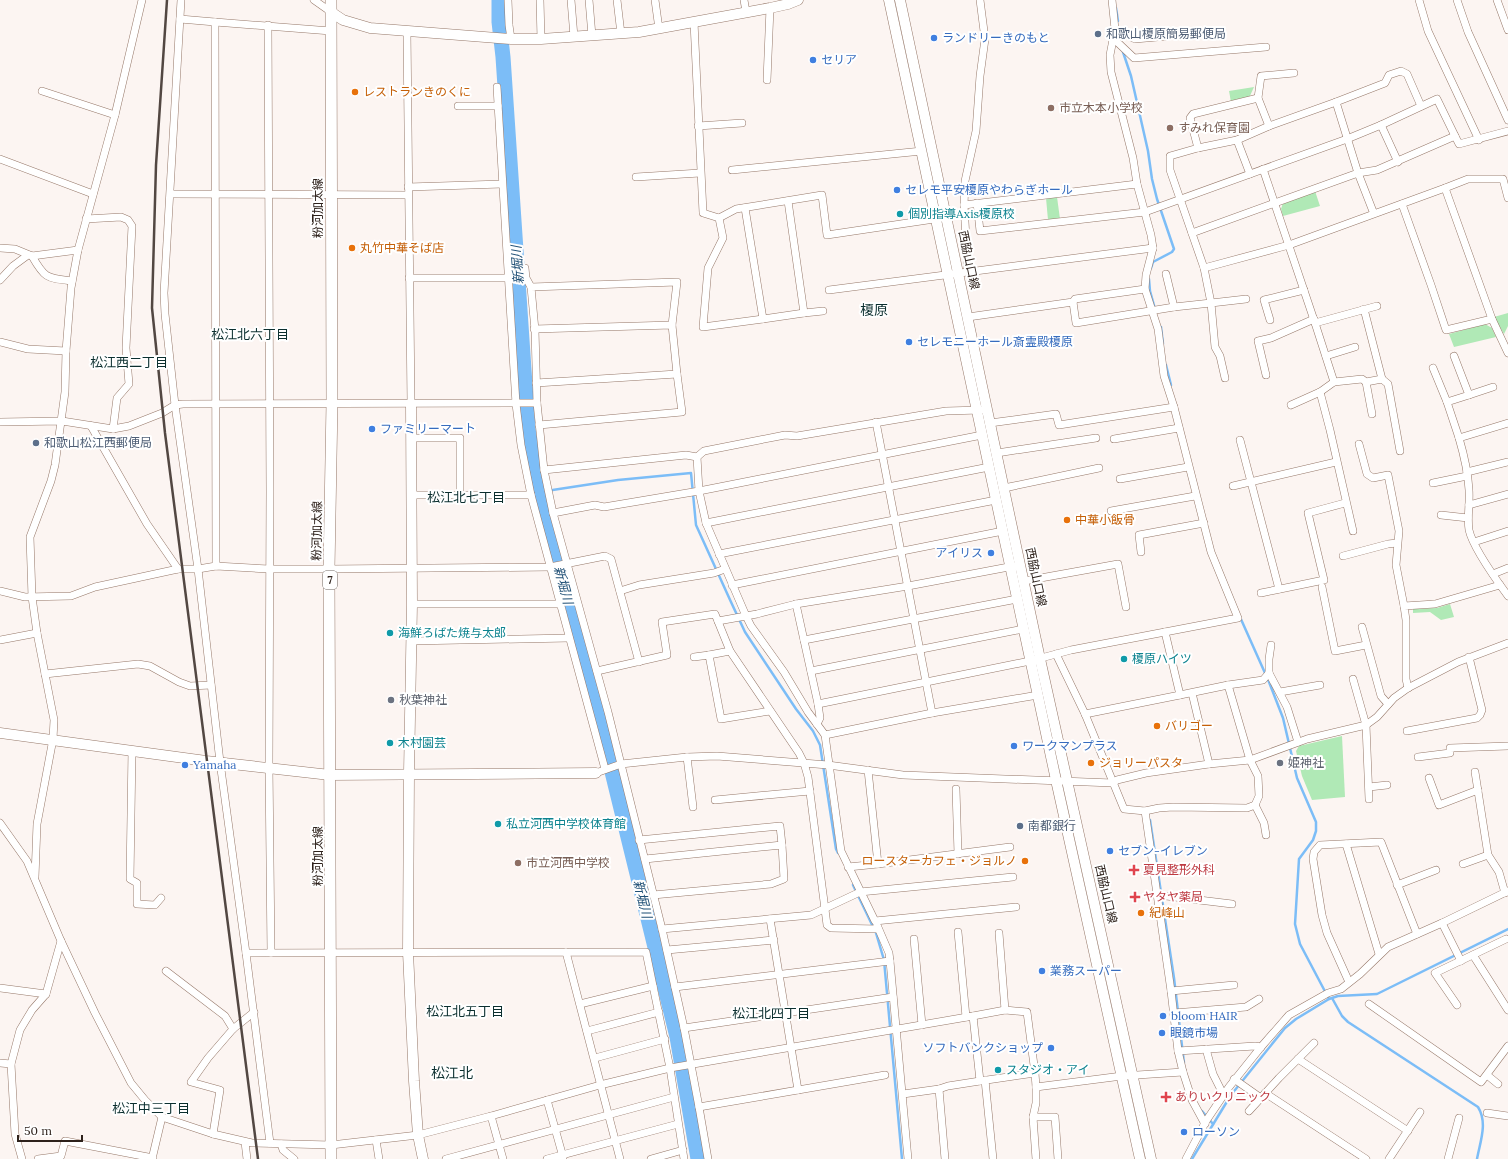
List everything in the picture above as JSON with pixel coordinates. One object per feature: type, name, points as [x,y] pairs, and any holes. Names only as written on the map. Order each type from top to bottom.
[{"type":"main road","name":"粉河加太線","points":[[331,0],[330,195],[332,403],[330,775],[332,953],[330,1145],[332,1159]]},
{"type":"street","points":[[35,881],[37,824],[53,739],[54,720],[37,633],[32,597],[30,536],[51,481],[55,464],[65,392],[66,351],[72,281],[78,250],[115,114],[142,0]]},
{"type":"street","points":[[181,0],[171,194],[164,293],[165,314],[174,405],[198,569],[220,762],[270,1143]]},
{"type":"street","points":[[314,0],[343,20],[370,28],[509,39],[592,36],[659,29],[770,8],[798,0]]},
{"type":"street","points":[[508,0],[509,39]]},
{"type":"street","points":[[540,0],[542,39]]},
{"type":"street","points":[[571,0],[574,37]]},
{"type":"street","points":[[589,0],[592,36]]},
{"type":"street","points":[[617,0],[621,34]]},
{"type":"street","points":[[655,0],[659,29]]},
{"type":"street","points":[[744,0],[746,12]]},
{"type":"street","name":"西脇山口線","points":[[889,0],[922,151],[942,218],[963,273],[968,317],[1004,488],[1015,565],[1017,599],[1023,629],[1035,660],[1068,782],[1151,1159]]},
{"type":"street","name":"西脇山口線","points":[[900,0],[942,218],[947,274],[1003,531],[1015,565],[1024,581],[1035,660],[1038,695],[1140,1159]]},
{"type":"street","points":[[963,273],[965,181],[976,131],[980,76],[985,39],[980,0]]},
{"type":"street","points":[[818,704],[1035,660],[1071,650],[1238,618],[1211,552],[1204,523],[1195,496],[1174,407],[1164,376],[1155,310],[1145,289],[1146,275],[1152,248],[1152,235],[1137,184],[1133,158],[1111,72],[1110,55],[1115,29],[1112,0]]},
{"type":"street","points":[[1419,0],[1428,31],[1479,140]]},
{"type":"street","points":[[1458,0],[1468,32],[1508,120]]},
{"type":"street","points":[[1497,0],[1508,30]]},
{"type":"street","points":[[767,80],[770,8]]},
{"type":"street","points":[[180,18],[331,31]]},
{"type":"street","points":[[215,22],[216,566]]},
{"type":"street","points":[[694,22],[703,213],[719,218],[736,209],[822,195],[827,235],[942,218]]},
{"type":"street","points":[[268,25],[270,491],[269,767],[271,953]]},
{"type":"street","points":[[1115,29],[1135,39],[1180,35]]},
{"type":"street","points":[[407,32],[412,495],[412,642],[409,773],[408,952],[414,1081],[418,1135],[423,1159]]},
{"type":"street","points":[[1114,39],[1134,58],[1266,47]]},
{"type":"street","points":[[1225,378],[1220,356],[1215,347],[1211,303],[1204,268],[1170,170],[1170,156],[1198,148],[1237,140],[1269,126],[1385,83],[1389,75],[1401,71],[1407,74],[1422,106]]},
{"type":"street","points":[[1269,126],[1258,98],[1262,76],[1294,74]]},
{"type":"street","points":[[497,87],[502,184],[521,445],[531,494],[569,638],[600,771]]},
{"type":"street","points":[[42,91],[115,114]]},
{"type":"street","points":[[1198,148],[1190,118],[1193,114],[1258,98]]},
{"type":"street","points":[[978,203],[980,231],[1145,212],[1347,139],[1437,99],[1459,144],[1479,140],[1508,131]]},
{"type":"street","points":[[1336,102],[1358,173],[1374,214]]},
{"type":"street","points":[[458,106],[498,106]]},
{"type":"street","points":[[698,126],[742,122]]},
{"type":"street","points":[[1381,125],[1398,162]]},
{"type":"street","points":[[1192,233],[1358,173],[1377,170],[1455,136]]},
{"type":"street","points":[[1237,140],[1250,174]]},
{"type":"street","points":[[732,170],[922,151]]},
{"type":"street","points":[[0,159],[93,194]]},
{"type":"street","points":[[1263,169],[1315,321],[1334,382]]},
{"type":"street","points":[[636,177],[700,173]]},
{"type":"street","points":[[1204,268],[1289,245],[1468,179],[1503,179],[1508,198]]},
{"type":"street","points":[[408,187],[502,184]]},
{"type":"street","points":[[964,205],[1137,184]]},
{"type":"street","points":[[1445,188],[1492,318],[1507,348]]},
{"type":"street","points":[[171,194],[408,195]]},
{"type":"street","points":[[788,201],[804,313]]},
{"type":"street","points":[[1402,204],[1432,285],[1446,330],[1492,318]]},
{"type":"street","points":[[745,208],[763,319]]},
{"type":"street","points":[[86,219],[121,217],[128,220],[132,226],[126,348],[129,384],[117,398],[113,429]]},
{"type":"street","points":[[719,218],[723,238],[708,268],[703,327],[823,311]]},
{"type":"street","points":[[0,248],[15,249],[30,255],[39,270],[50,278],[72,281]]},
{"type":"street","points":[[829,290],[1152,248]]},
{"type":"street","points":[[0,280],[13,266],[30,255],[78,250]]},
{"type":"street","points":[[525,268],[525,278],[531,286],[536,383],[535,403],[540,426],[544,470],[567,564],[621,764],[662,929],[684,1028],[708,1159]]},
{"type":"street","points":[[1166,274],[1174,307]]},
{"type":"street","points":[[410,278],[510,278]]},
{"type":"street","points":[[531,286],[677,282],[672,325],[682,412],[540,426]]},
{"type":"street","points":[[968,317],[1073,302],[1075,299],[1145,289]]},
{"type":"street","points":[[1270,320],[1264,300],[1304,290]]},
{"type":"street","points":[[1073,302],[1076,323],[1174,307],[1246,299]]},
{"type":"street","points":[[1266,375],[1258,341],[1271,338],[1315,321],[1377,306]]},
{"type":"street","points":[[1364,309],[1382,379],[1388,384],[1400,451]]},
{"type":"street","points":[[534,329],[672,325]]},
{"type":"street","points":[[0,342],[28,349],[66,351]]},
{"type":"street","points":[[1326,356],[1355,348]]},
{"type":"street","points":[[1454,356],[1469,395]]},
{"type":"street","points":[[1434,368],[1447,402],[1464,456],[1469,491],[1468,518],[1470,531],[1474,542],[1508,596]]},
{"type":"street","points":[[536,383],[677,374]]},
{"type":"street","points":[[1291,405],[1320,392],[1334,382],[1362,379],[1366,382],[1382,379]]},
{"type":"street","points":[[1366,382],[1372,414]]},
{"type":"street","points":[[1447,402],[1492,387]]},
{"type":"street","points":[[1320,392],[1353,531]]},
{"type":"street","points":[[0,422],[62,421],[113,429],[129,426],[162,413],[174,405],[183,404],[535,403]]},
{"type":"street","points":[[990,423],[1056,414],[1059,425],[1174,407]]},
{"type":"street","points":[[697,457],[704,451],[785,435],[797,436],[946,411],[987,409]]},
{"type":"street","points":[[876,422],[932,714]]},
{"type":"street","points":[[1459,438],[1508,423]]},
{"type":"street","points":[[91,426],[147,524],[178,570]]},
{"type":"street","points":[[1114,439],[1179,428]]},
{"type":"street","points":[[554,513],[595,505],[604,507],[699,491],[982,435]]},
{"type":"street","points":[[411,438],[460,438],[460,494]]},
{"type":"street","points":[[997,453],[1096,438]]},
{"type":"street","points":[[1240,440],[1279,589]]},
{"type":"street","points":[[1359,444],[1367,474],[1373,478],[1388,475],[1399,531],[1396,565],[1406,620],[1406,679],[1408,688]]},
{"type":"street","points":[[544,470],[686,455],[697,457]]},
{"type":"street","points":[[697,457],[699,491],[706,523],[746,616],[751,626],[784,672],[808,712],[825,735],[840,851],[875,921],[889,953],[908,1159]]},
{"type":"street","points":[[1233,486],[1336,462]]},
{"type":"street","points":[[1433,483],[1508,462]]},
{"type":"street","points":[[706,523],[989,467]]},
{"type":"street","points":[[1120,479],[1188,467]]},
{"type":"street","points":[[1004,488],[1099,468]]},
{"type":"street","points":[[412,495],[531,494]]},
{"type":"street","points":[[1469,505],[1508,494]]},
{"type":"street","points":[[1111,510],[1195,496]]},
{"type":"street","points":[[719,554],[996,500]]},
{"type":"street","points":[[1260,593],[1324,580],[1308,513],[1346,502]]},
{"type":"street","points":[[1441,515],[1468,518]]},
{"type":"street","points":[[1142,552],[1139,535],[1204,523]]},
{"type":"street","points":[[732,585],[1003,531]]},
{"type":"street","points":[[1474,542],[1508,531]]},
{"type":"street","points":[[1343,556],[1388,544],[1398,544]]},
{"type":"street","points":[[0,591],[25,597],[71,596],[95,587],[178,570],[216,566],[269,569],[550,567],[605,556],[611,559],[639,662]]},
{"type":"street","points":[[1024,581],[1118,564],[1126,607]]},
{"type":"street","points":[[718,621],[796,604],[908,586],[1015,565]]},
{"type":"street","points":[[1493,574],[1508,568]]},
{"type":"street","points":[[620,592],[639,585],[714,573],[725,569]]},
{"type":"street","points":[[1404,606],[1435,604],[1500,585]]},
{"type":"street","points":[[1322,587],[1336,650],[1366,645]]},
{"type":"street","points":[[804,640],[1017,599]]},
{"type":"street","points":[[412,604],[559,604]]},
{"type":"street","points":[[796,604],[818,704],[820,718],[817,724]]},
{"type":"street","points":[[597,671],[667,654],[662,622],[715,614],[730,651],[799,753],[804,763],[810,791],[827,925],[831,928],[878,929]]},
{"type":"street","points":[[1362,627],[1381,696],[1388,704]]},
{"type":"street","points":[[811,671],[1023,629]]},
{"type":"street","points":[[1165,632],[1180,695]]},
{"type":"street","points":[[0,640],[37,633]]},
{"type":"street","points":[[412,642],[569,638]]},
{"type":"street","points":[[0,733],[330,775],[600,771],[621,764],[687,757],[717,756],[828,765],[904,775],[1112,783],[1117,780],[1146,773],[1250,760],[1292,744],[1366,725],[1377,717],[1388,704],[1408,688],[1469,657],[1508,643]]},
{"type":"street","points":[[1085,714],[1228,685],[1263,680],[1267,675],[1271,645]]},
{"type":"street","points":[[694,657],[730,651]]},
{"type":"street","points":[[1056,654],[1085,714],[1112,783],[1124,809],[1145,812],[1159,808],[1173,807],[1241,808],[1255,805]]},
{"type":"street","points":[[709,655],[721,719],[770,711]]},
{"type":"street","points":[[1407,731],[1477,718],[1480,715],[1482,710],[1469,657]]},
{"type":"street","points":[[45,674],[138,664],[150,666],[179,682],[190,686],[211,685]]},
{"type":"street","points":[[1267,675],[1280,692],[1287,707],[1292,744]]},
{"type":"street","points":[[1353,679],[1366,725],[1369,799]]},
{"type":"street","points":[[1228,685],[1250,760],[1258,776],[1259,796],[1255,805]]},
{"type":"street","points":[[1280,692],[1320,685]]},
{"type":"street","points":[[1192,693],[1209,764]]},
{"type":"street","points":[[825,735],[1038,695]]},
{"type":"street","points":[[1418,757],[1450,753],[1450,748],[1508,746]]},
{"type":"street","points":[[132,750],[130,879],[137,883],[137,904],[155,905],[161,898]]},
{"type":"street","points":[[687,757],[693,807]]},
{"type":"street","points":[[868,770],[878,864]]},
{"type":"street","points":[[1186,1159],[1223,1094],[1289,1015],[1326,994],[1341,989],[1360,974],[1379,954],[1388,947],[1506,892],[1499,872],[1488,855],[1475,772]]},
{"type":"street","points":[[1430,778],[1439,805],[1478,790]]},
{"type":"street","points":[[1369,787],[1387,785]]},
{"type":"street","points":[[956,789],[958,854]]},
{"type":"street","points":[[715,800],[810,791]]},
{"type":"street","points":[[1255,805],[1264,823],[1266,835]]},
{"type":"street","points":[[1145,812],[1161,896],[1177,1012],[1183,1072],[1192,1100],[1207,1121]]},
{"type":"street","points":[[0,823],[27,861],[94,1013],[131,1083],[162,1117],[213,1134],[256,1144],[330,1145],[418,1135],[600,1085],[670,1068],[1005,1010],[1027,1012],[1036,1087],[1036,1103],[1033,1117],[1036,1159]]},
{"type":"street","points":[[639,840],[780,826],[784,879],[771,884],[653,895]]},
{"type":"street","points":[[1349,982],[1327,933],[1324,921],[1313,859],[1314,852],[1320,845],[1380,842],[1417,934]]},
{"type":"street","points":[[1346,844],[1379,954]]},
{"type":"street","points":[[645,859],[782,845]]},
{"type":"street","points":[[848,868],[1010,847]]},
{"type":"street","points":[[1463,864],[1488,855]]},
{"type":"street","points":[[1397,885],[1436,870]]},
{"type":"street","points":[[662,929],[811,915],[860,892],[1013,877]]},
{"type":"street","points":[[1161,896],[1232,904]]},
{"type":"street","points":[[875,921],[1016,907]]},
{"type":"street","points":[[770,919],[798,1090]]},
{"type":"street","points":[[1442,923],[1461,961]]},
{"type":"street","points":[[958,932],[970,1016],[983,1081],[993,1159]]},
{"type":"street","points":[[999,933],[1005,1010]]},
{"type":"street","points":[[1457,1005],[1435,973],[1508,939]]},
{"type":"street","points":[[666,950],[774,940]]},
{"type":"street","points":[[914,940],[922,1025]]},
{"type":"street","points":[[22,1159],[15,1134],[11,1064],[20,1030],[32,1010],[46,994],[61,941]]},
{"type":"street","points":[[566,952],[595,1058],[600,1085],[620,1159]]},
{"type":"street","points":[[246,953],[646,952],[665,1039],[684,1159]]},
{"type":"street","points":[[1473,955],[1508,1010]]},
{"type":"street","points":[[675,987],[890,961]]},
{"type":"street","points":[[166,971],[225,1016],[233,1029]]},
{"type":"street","points":[[580,1004],[653,986]]},
{"type":"street","points":[[1174,990],[1234,986]]},
{"type":"street","points":[[0,988],[46,994]]},
{"type":"street","points":[[684,1028],[893,997]]},
{"type":"street","points":[[1177,1012],[1246,1007],[1259,999]]},
{"type":"street","points":[[1369,1004],[1481,1082],[1508,1046]]},
{"type":"street","points":[[213,1134],[220,1090],[191,1082],[208,1058],[233,1029],[254,1012]]},
{"type":"street","points":[[587,1031],[659,1012]]},
{"type":"street","points":[[595,1058],[665,1039]]},
{"type":"street","points":[[1249,1111],[1314,1043]]},
{"type":"street","points":[[1181,1050],[1255,1046],[1261,1047]]},
{"type":"street","points":[[1206,1049],[1212,1074],[1223,1094]]},
{"type":"street","points":[[1298,1060],[1408,1130]]},
{"type":"street","points":[[0,1063],[11,1064]]},
{"type":"street","points":[[1036,1087],[1122,1076],[1183,1072]]},
{"type":"street","points":[[903,1094],[1035,1073]]},
{"type":"street","points":[[699,1107],[885,1075]]},
{"type":"street","points":[[1487,1075],[1498,1084]]},
{"type":"street","points":[[1234,1080],[1366,1159]]},
{"type":"street","points":[[939,1089],[945,1159]]},
{"type":"street","points":[[446,1159],[674,1097]]},
{"type":"street","points":[[547,1100],[563,1157]]},
{"type":"street","points":[[1389,1159],[1420,1112]]},
{"type":"street","points":[[1487,1113],[1508,1116]]},
{"type":"street","points":[[491,1116],[503,1159]]},
{"type":"street","points":[[38,1159],[61,1156],[65,1141],[152,1159],[162,1117]]},
{"type":"street","points":[[1033,1117],[1056,1117],[1058,1159]]},
{"type":"street","points":[[1448,1159],[1459,1118]]},
{"type":"street","points":[[547,1159],[563,1157],[678,1124]]},
{"type":"street","points":[[376,1140],[379,1159]]},
{"type":"street","points":[[245,1142],[246,1159]]},
{"type":"street","points":[[281,1144],[283,1150],[294,1159]]},
{"type":"street","points":[[651,1159],[682,1150]]},
{"type":"green space","points":[[1254,87],[1249,98],[1231,102],[1229,91]]},
{"type":"green space","points":[[1315,191],[1320,206],[1283,216],[1281,209],[1283,203]]},
{"type":"green space","points":[[1057,197],[1060,219],[1048,220],[1046,198]]},
{"type":"green space","points":[[1508,313],[1508,326],[1504,334],[1494,317]]},
{"type":"green space","points":[[1485,324],[1492,328],[1496,337],[1454,347],[1449,334]]},
{"type":"green space","points":[[1450,604],[1454,617],[1441,620],[1430,612],[1413,613],[1413,609],[1437,608]]},
{"type":"green space","points":[[1342,736],[1345,797],[1312,800],[1302,776],[1296,751],[1299,746]]},
{"type":"waterway","name":"新堀川","points":[[499,0],[499,22],[503,57],[528,429],[539,493],[588,674],[677,1037],[698,1159]]},
{"type":"waterway","points":[[1116,8],[1118,21]]},
{"type":"waterway","points":[[1123,52],[1131,76],[1157,199],[1174,249],[1172,252],[1153,262],[1151,268]]},
{"type":"waterway","points":[[1149,279],[1150,291],[1155,309]]},
{"type":"waterway","points":[[1161,327],[1163,344]]},
{"type":"waterway","points":[[1166,365],[1171,385]]},
{"type":"waterway","points":[[539,493],[618,480],[691,473],[696,525],[745,632],[796,709],[813,731],[820,745],[836,849],[838,853]]},
{"type":"waterway","points":[[1240,617],[1269,682],[1283,718],[1297,778],[1316,822],[1316,831],[1313,840],[1299,859],[1295,924],[1300,944],[1329,999]]},
{"type":"waterway","points":[[1150,820],[1174,978],[1184,1063]]},
{"type":"waterway","points":[[853,885],[876,933],[884,960],[902,1159]]},
{"type":"waterway","points":[[1192,1159],[1231,1095],[1285,1028],[1296,1019],[1329,999],[1338,996],[1377,994],[1508,929]]},
{"type":"waterway","points":[[1332,998],[1342,1016],[1348,1022],[1478,1107],[1481,1113],[1483,1126],[1477,1159]]},
{"type":"waterway","points":[[1202,1111],[1213,1124]]},
{"type":"railway","points":[[167,0],[156,165],[152,308],[165,433],[258,1159]]},
{"type":"place","name":"和歌山榎原簡易郵便局","points":[[1098,34]]},
{"type":"place","name":"ランドリーきのもと","points":[[934,38]]},
{"type":"place","name":"セリア","points":[[813,60]]},
{"type":"place","name":"レストランきのくに","points":[[355,92]]},
{"type":"place","name":"市立木本小学校","points":[[1051,108]]},
{"type":"place","name":"すみれ保育園","points":[[1170,128]]},
{"type":"place","name":"セレモ平安榎原やわらぎホール","points":[[897,190]]},
{"type":"place","name":"個別指導Axis榎原校","points":[[900,214]]},
{"type":"place","name":"丸竹中華そば店","points":[[352,248]]},
{"type":"place","name":"セレモニーホール斎霊殿榎原","points":[[909,342]]},
{"type":"place","name":"ファミリーマート","points":[[372,429]]},
{"type":"place","name":"和歌山松江西郵便局","points":[[36,443]]},
{"type":"place","name":"中華小飯骨","points":[[1067,520]]},
{"type":"place","name":"アイリス","points":[[991,553]]},
{"type":"place","name":"海鮮ろばた焼与太郎","points":[[390,633]]},
{"type":"place","name":"榎原ハイツ","points":[[1124,659]]},
{"type":"place","name":"秋葉神社","points":[[391,700]]},
{"type":"place","name":"バリゴー","points":[[1157,726]]},
{"type":"place","name":"木村園芸","points":[[390,743]]},
{"type":"place","name":"ワークマンプラス","points":[[1014,746]]},
{"type":"place","name":"ジョリーパスタ","points":[[1091,763]]},
{"type":"place","name":"姫神社","points":[[1280,763]]},
{"type":"place","name":"Yamaha","points":[[185,765]]},
{"type":"place","name":"私立河西中学校体育館","points":[[498,824]]},
{"type":"place","name":"南都銀行","points":[[1020,826]]},
{"type":"place","name":"セブン-イレブン","points":[[1110,851]]},
{"type":"place","name":"ロースターカフェ・ジョルノ","points":[[1025,861]]},
{"type":"place","name":"市立河西中学校","points":[[518,863]]},
{"type":"place","name":"夏見整形外科","points":[[1134,870]]},
{"type":"place","name":"ヤタヤ薬局","points":[[1135,897]]},
{"type":"place","name":"紀峰山","points":[[1141,913]]},
{"type":"place","name":"業務スーパー","points":[[1042,971]]},
{"type":"place","name":"bloom HAIR","points":[[1163,1016]]},
{"type":"place","name":"眼鏡市場","points":[[1162,1033]]},
{"type":"place","name":"ソフトバンクショップ","points":[[1051,1048]]},
{"type":"place","name":"スタジオ・アイ","points":[[998,1070]]},
{"type":"place","name":"ありいクリニック","points":[[1166,1097]]},
{"type":"place","name":"ローソン","points":[[1184,1132]]},
{"type":"district","name":"榎原","points":[[874,310]]},
{"type":"district","name":"松江北六丁目","points":[[250,334]]},
{"type":"district","name":"松江西二丁目","points":[[129,362]]},
{"type":"district","name":"松江北七丁目","points":[[466,497]]},
{"type":"district","name":"松江北五丁目","points":[[465,1011]]},
{"type":"district","name":"松江北四丁目","points":[[771,1013]]},
{"type":"district","name":"松江北","points":[[452,1073]]},
{"type":"district","name":"松江中三丁目","points":[[151,1108]]}]
